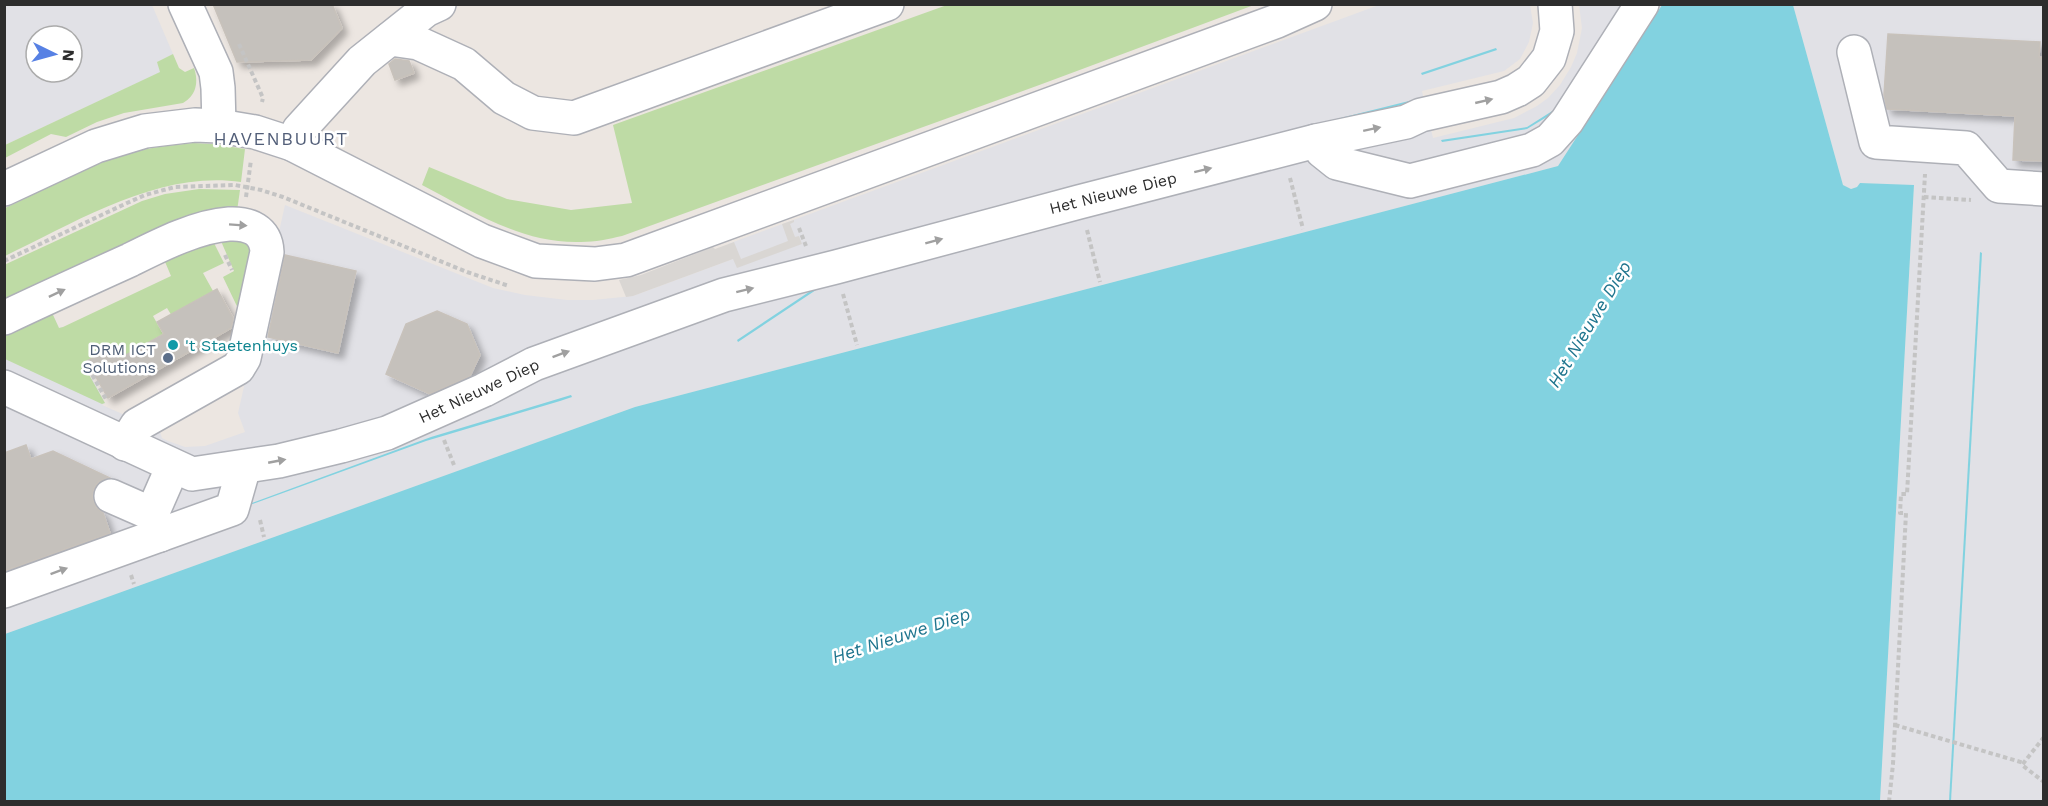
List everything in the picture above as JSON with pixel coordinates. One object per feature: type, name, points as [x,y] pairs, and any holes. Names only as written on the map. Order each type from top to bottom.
[{"type":"street","points":[[186,4],[216,72],[219,126]]},
{"type":"street","points":[[292,144],[299,130],[362,61],[426,10],[439,4]]},
{"type":"street","points":[[390,39],[418,43],[464,64],[504,98],[533,113],[574,118],[887,4]]},
{"type":"street","points":[[4,189],[96,146],[145,131],[195,125],[219,126],[255,132],[292,144],[482,241],[536,261],[638,266],[1277,21],[1315,4]]},
{"type":"street","name":"Het Nieuwe Diep","points":[[186,470],[244,467],[341,446],[387,433],[484,390],[534,364],[724,295],[1316,141],[1406,122],[1427,114],[1491,100],[1517,90],[1537,75],[1553,50],[1557,31],[1555,4]]},
{"type":"street","points":[[1316,141],[1322,150],[1337,163],[1410,180],[1532,150],[1550,140],[1567,121],[1642,4]]},
{"type":"street","points":[[1854,52],[1876,142],[1966,148],[1999,186],[2043,189]]},
{"type":"street","points":[[4,318],[191,233],[226,224],[249,226],[263,236],[267,252],[244,358],[238,368],[137,425],[125,444]]},
{"type":"street","points":[[4,387],[186,470],[156,524]]},
{"type":"street","points":[[4,591],[156,524],[231,509],[244,467]]},
{"type":"street","points":[[111,496],[156,524]]},
{"type":"path","points":[[239,44],[258,87]]},
{"type":"path","points":[[1889,801],[1906,513],[1900,513],[1901,494],[1907,494],[1927,145]]},
{"type":"path","points":[[247,189],[252,151]]},
{"type":"path","points":[[4,261],[145,195],[175,187],[235,185],[283,197],[483,278],[517,287]]},
{"type":"path","points":[[1079,202],[1100,282]]},
{"type":"path","points":[[85,362],[107,402]]},
{"type":"path","points":[[1895,725],[2024,763]]},
{"type":"path","points":[[2043,738],[2022,765],[2043,782]]},
{"type":"shaded area","points":[[4,5],[152,5],[173,54],[157,62],[161,72],[5,145]]},
{"type":"shaded area","points":[[1379,5],[1530,5],[1533,23],[1529,42],[1520,59],[1504,71],[1422,91],[1433,138],[1514,118],[1548,98],[1560,85],[1577,53],[1582,28],[1579,5],[1662,5],[1558,166],[635,407],[5,634],[5,312],[43,294],[59,328],[63,327],[76,366],[93,380],[105,403],[102,405],[158,426],[162,438],[168,441],[185,447],[205,446],[245,432],[238,413],[285,205],[493,288],[567,300],[633,296],[733,259],[728,244]]},
{"type":"shaded area","points":[[1793,5],[2043,5],[2043,801],[1880,801],[1914,186],[1860,183],[1851,189],[1843,185]]},
{"type":"shaded area","points":[[794,220],[790,224],[795,237],[799,236],[802,244],[737,268],[733,259],[626,297],[619,280],[641,275],[713,247],[715,249],[734,242],[741,259],[788,241],[782,224]]},
{"type":"green space","points":[[947,5],[1254,5],[622,236],[581,242],[538,238],[498,224],[422,185],[429,167],[507,199],[571,210],[632,203],[613,125]]},
{"type":"green space","points":[[173,54],[179,68],[185,72],[194,68],[196,83],[194,93],[183,103],[124,113],[97,122],[66,137],[51,134],[5,158],[5,145],[160,72],[157,62]]},
{"type":"green space","points":[[193,143],[245,149],[241,182],[210,180],[149,191],[89,214],[5,256],[5,208],[72,176],[124,155]]},
{"type":"green space","points":[[199,189],[240,190],[236,218],[5,312],[4,265],[142,201],[165,194]]},
{"type":"green space","points":[[217,232],[254,241],[244,321],[223,277],[234,271]]},
{"type":"green space","points":[[210,235],[224,263],[203,273],[213,291],[188,305],[178,326],[167,308],[153,316],[163,334],[119,359],[87,361],[83,364],[105,403],[102,404],[5,359],[5,324],[48,304],[59,328],[63,327],[171,276],[163,257]]},
{"type":"water","points":[[1662,5],[1793,5],[1843,185],[1851,189],[1860,183],[1914,185],[1880,801],[5,801],[5,634],[635,407],[1558,166]]},
{"type":"water","points":[[1496,48],[1497,50],[1422,75],[1421,73]]},
{"type":"water","points":[[1417,99],[1417,101],[1161,165],[1009,236],[825,284],[738,342],[737,340],[824,282],[1008,234],[1160,163]]},
{"type":"water","points":[[1568,101],[1570,103],[1527,129],[1442,142],[1441,140],[1527,127]]},
{"type":"water","points":[[1980,252],[1982,253],[1951,801],[1949,801]]},
{"type":"water","points":[[571,395],[572,397],[560,401],[426,441],[222,515],[431,437]]},
{"type":"building","points":[[213,4],[332,4],[342,28],[311,60],[237,62]]},
{"type":"building","points":[[1888,34],[2040,42],[2039,57],[2043,58],[2043,161],[2013,160],[2015,116],[1887,109],[1884,95]]},
{"type":"building","points":[[395,59],[409,61],[414,73],[395,80],[389,64]]},
{"type":"building","points":[[285,255],[356,271],[338,353],[268,337]]},
{"type":"building","name":"'t Staetenhuys","points":[[217,289],[233,318],[231,328],[108,398],[87,361],[112,347],[119,359],[164,334],[157,322]]},
{"type":"building","points":[[437,311],[467,324],[480,355],[470,376],[430,394],[386,374],[406,324]]},
{"type":"building","points":[[26,445],[31,459],[53,451],[110,478],[99,481],[92,497],[96,507],[103,513],[110,533],[4,571],[4,453]]},
{"type":"place","name":"'t Staetenhuys","points":[[173,345]]},
{"type":"place","name":"DRM ICT Solutions","points":[[168,358]]},
{"type":"district","name":"HAVENBUURT","points":[[281,138]]}]
